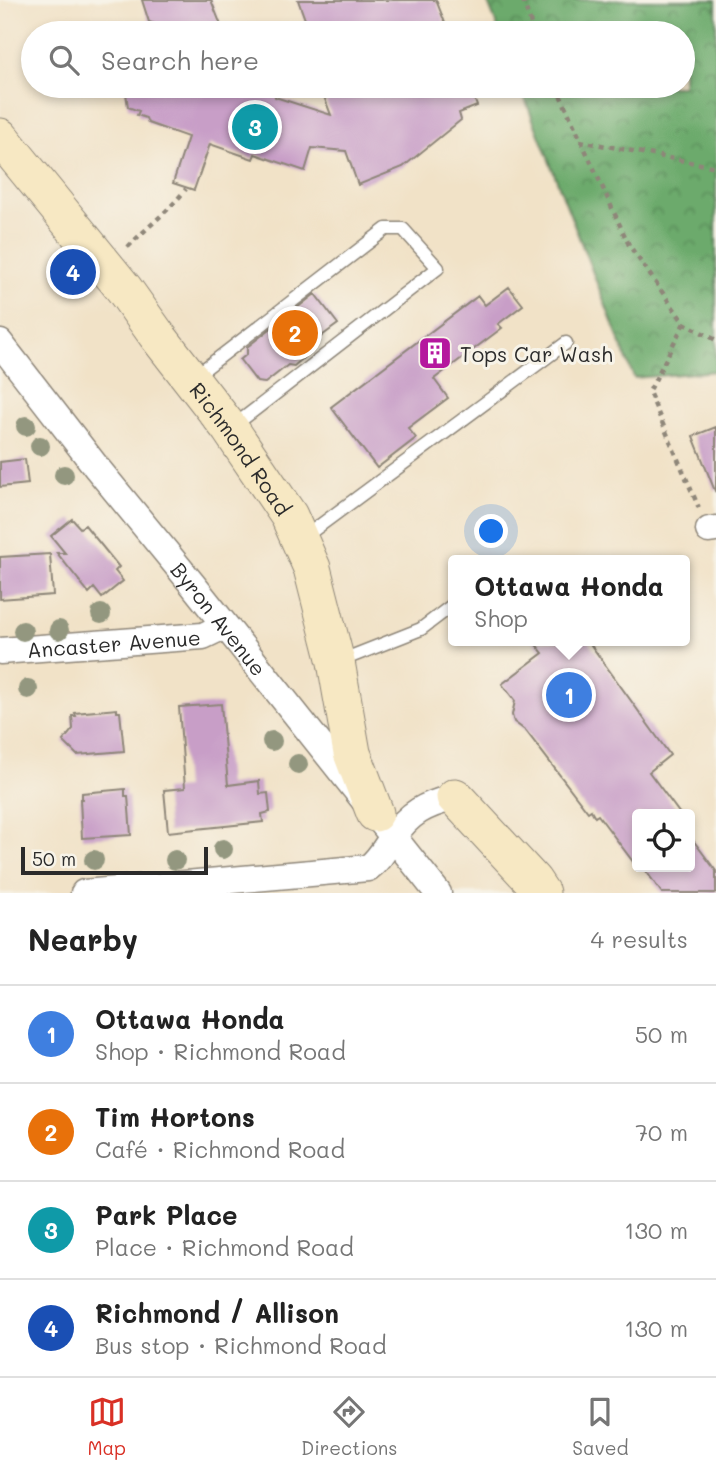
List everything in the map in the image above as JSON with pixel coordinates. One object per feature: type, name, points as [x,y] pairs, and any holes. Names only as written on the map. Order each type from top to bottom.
[{"type":"main road","name":"Richmond Road","points":[[0,137],[105,266],[230,429],[289,516],[312,568],[336,663],[352,753],[384,825]]},
{"type":"main road","points":[[455,797],[541,893]]},
{"type":"street","name":"Byron Avenue","points":[[0,343],[11,370],[223,626],[438,893]]},
{"type":"street","name":"Ancaster Avenue","points":[[0,651],[203,636],[223,626]]},
{"type":"street","points":[[84,893],[368,868],[379,860],[384,825],[412,814],[428,804],[455,797]]},
{"type":"lane","points":[[191,380],[386,229],[403,229],[438,268],[230,429]]},
{"type":"lane","points":[[300,540],[566,343]]},
{"type":"lane","points":[[336,663],[421,629],[448,608]]},
{"type":"path","points":[[523,0],[530,21]]},
{"type":"path","points":[[561,98],[629,245],[684,323],[716,340]]},
{"type":"path","points":[[579,141],[716,167]]},
{"type":"path","points":[[105,266],[121,255],[186,189]]},
{"type":"path","points":[[684,323],[649,392],[712,530]]},
{"type":"green space","points":[[487,0],[716,0],[716,371],[634,378],[525,98],[695,98],[695,21],[495,21]]},
{"type":"building","points":[[142,0],[211,0],[219,21],[149,21]]},
{"type":"building","points":[[298,0],[436,0],[444,21],[306,21]]},
{"type":"building","points":[[127,98],[278,98],[331,115],[325,98],[474,98],[477,106],[459,113],[461,120],[403,167],[358,185],[346,151],[312,148],[305,171],[255,154],[253,159],[210,144],[194,190],[173,183],[188,137],[148,123],[146,118],[137,115],[139,111],[128,107]]},
{"type":"building","name":"Tops Car Wash","points":[[509,287],[523,305],[498,324],[502,328],[434,379],[448,398],[408,428],[416,438],[377,468],[331,407],[478,296],[485,305]]},
{"type":"building","points":[[315,294],[338,324],[315,341],[314,349],[294,366],[288,365],[265,383],[257,382],[240,360],[247,354],[247,347]]},
{"type":"building","points":[[716,427],[716,490],[715,491],[693,436]]},
{"type":"building","points":[[25,459],[28,484],[0,487],[0,462]]},
{"type":"building","points":[[72,519],[80,528],[85,525],[119,567],[115,571],[123,581],[102,598],[94,588],[89,593],[57,553],[65,553],[51,536]]},
{"type":"building","points":[[50,554],[53,595],[0,599],[0,557]]},
{"type":"building","points":[[537,646],[592,646],[670,755],[649,772],[676,809],[632,809],[632,860],[598,815],[595,817],[591,810],[588,812],[526,731],[514,722],[512,715],[515,701],[502,684],[543,653]]},
{"type":"building","points":[[221,704],[228,785],[259,781],[260,794],[268,793],[270,812],[262,814],[263,822],[168,832],[164,790],[185,788],[179,707]]},
{"type":"building","points":[[117,709],[117,712],[120,712],[124,751],[77,755],[63,741],[73,729],[72,716],[76,716],[75,713]]},
{"type":"building","points":[[125,789],[131,835],[82,838],[82,793]]},
{"type":"building","points":[[695,843],[716,871],[716,893],[662,893],[647,872],[695,872]]},
{"type":"place","name":"Park Place","points":[[255,127]]},
{"type":"place","name":"Richmond / Allison","points":[[73,272]]},
{"type":"place","name":"Tim Hortons","points":[[295,333]]},
{"type":"place","name":"Tops Car Wash","points":[[435,353]]},
{"type":"place","name":"Ottawa Honda","points":[[569,695]]}]
